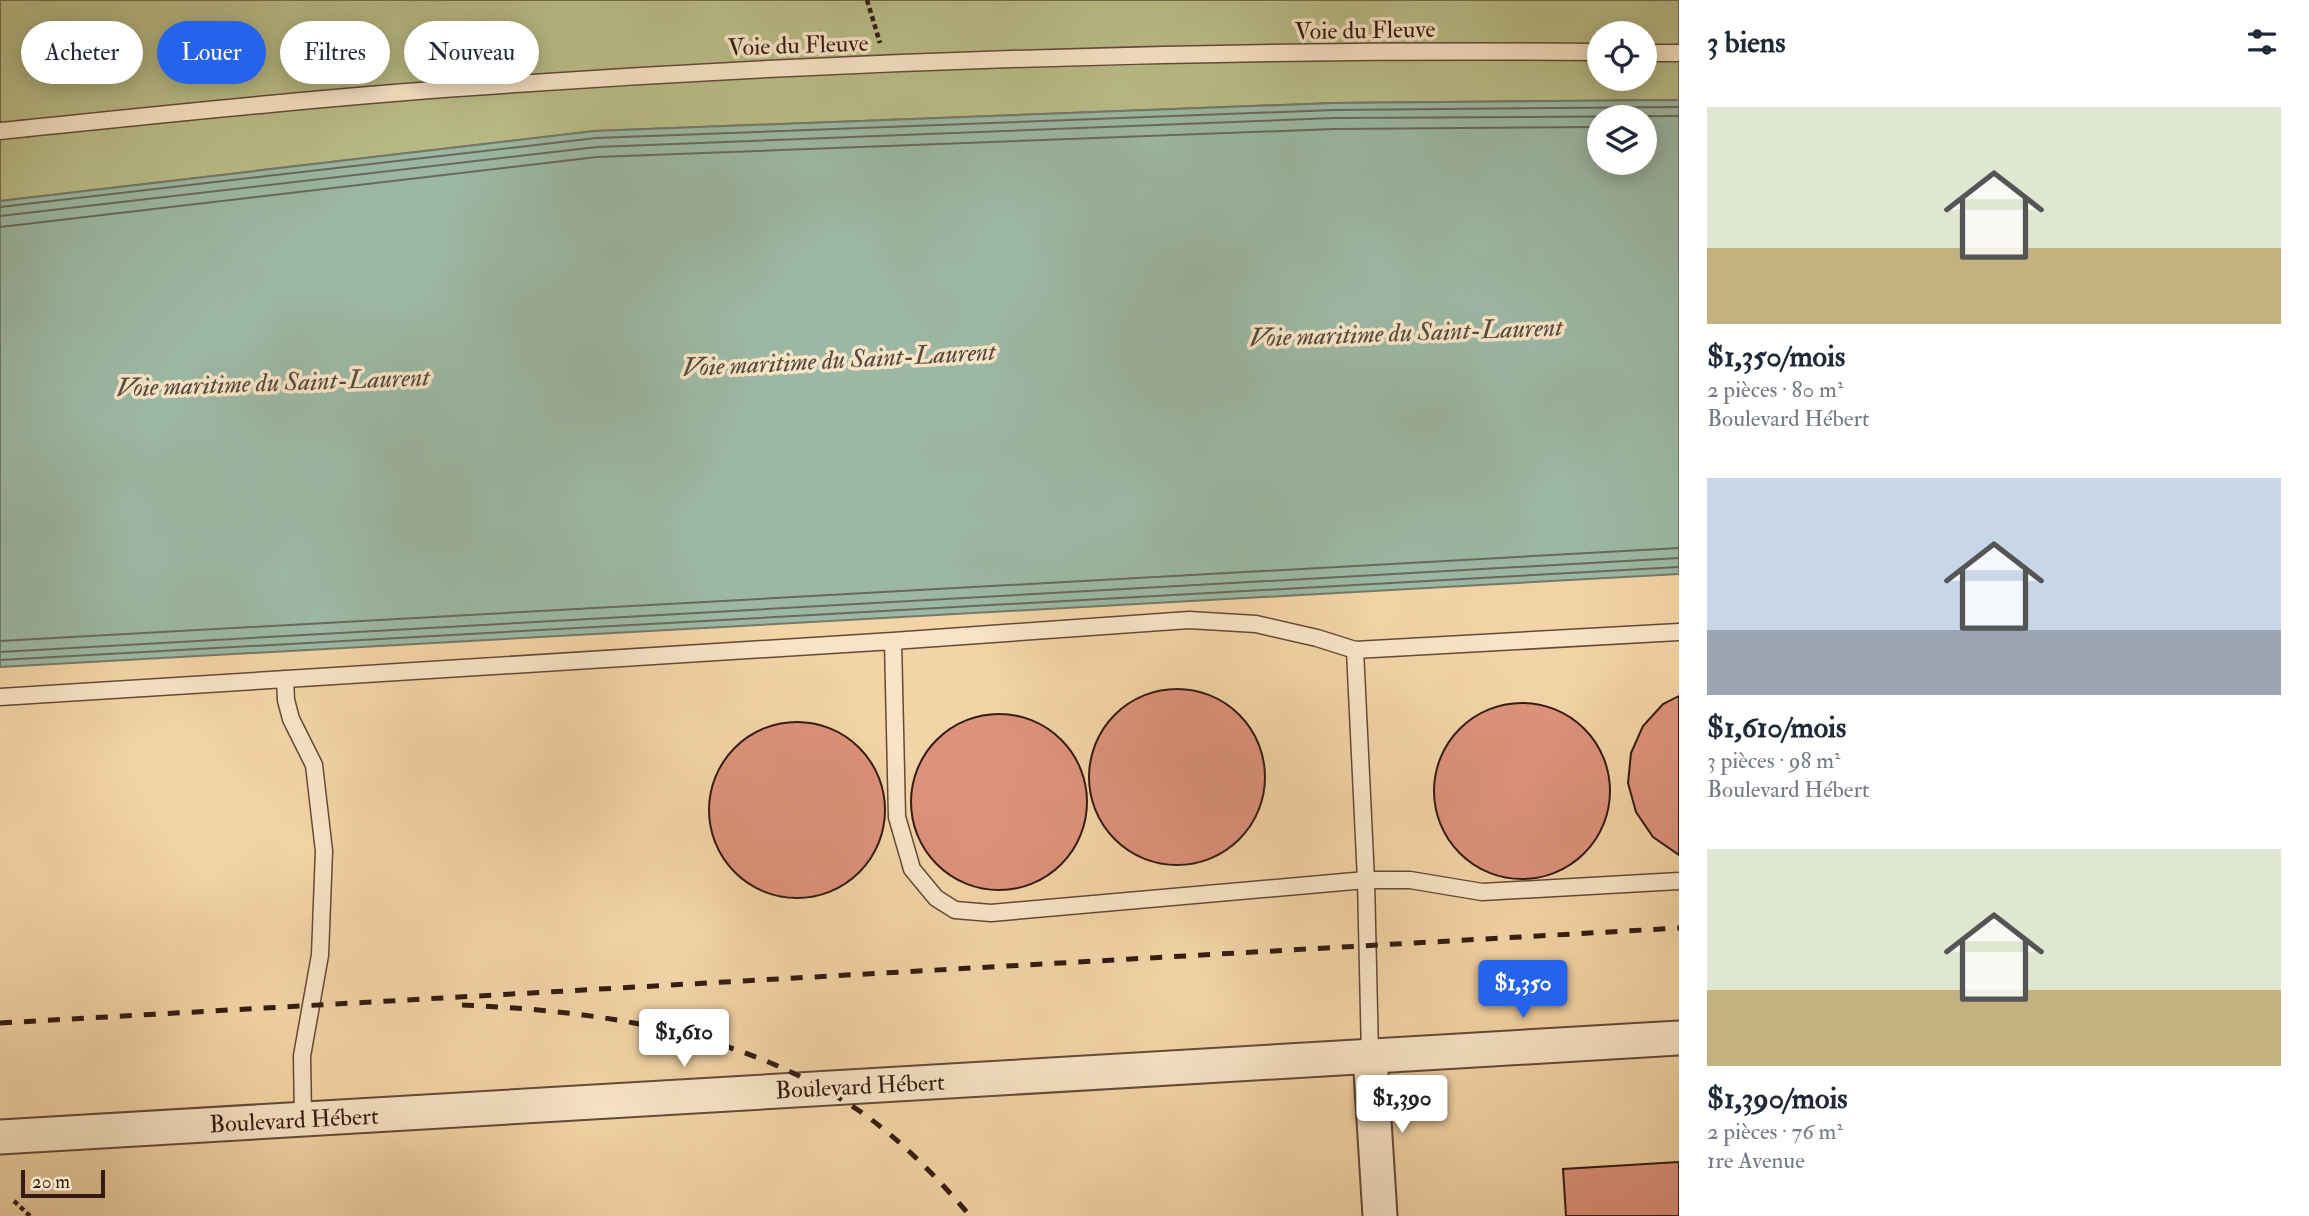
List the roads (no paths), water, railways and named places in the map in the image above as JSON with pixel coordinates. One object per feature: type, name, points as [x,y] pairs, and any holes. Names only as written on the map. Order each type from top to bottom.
[{"type":"street","name":"Boulevard Hébert","points":[[0,1137],[1679,1038]]},
{"type":"street","points":[[1370,1056],[1380,1216]]},
{"type":"lane","name":"Voie du Fleuve","points":[[0,131],[457,88],[744,70],[1107,57],[1587,52]]},
{"type":"lane","points":[[1657,53],[1679,53]]},
{"type":"lane","points":[[0,696],[1189,620],[1256,624],[1355,650],[1679,632]]},
{"type":"lane","points":[[893,641],[897,817],[912,869],[936,898],[955,910],[991,913],[1366,880],[1410,880],[1482,892],[1679,881]]},
{"type":"lane","points":[[1355,650],[1366,880],[1370,1056]]},
{"type":"lane","points":[[285,679],[290,719],[314,765],[324,851],[320,955],[309,1006],[303,1056],[303,1119]]},
{"type":"water","name":"Voie maritime du Saint-Laurent","points":[[1679,100],[1679,574],[0,667],[0,201],[595,131],[1334,103]]},
{"type":"railway","points":[[0,1023],[1679,928]]},
{"type":"railway","points":[[462,1005],[617,1020],[668,1030],[766,1061],[813,1083],[873,1121],[917,1159],[970,1216]]}]
